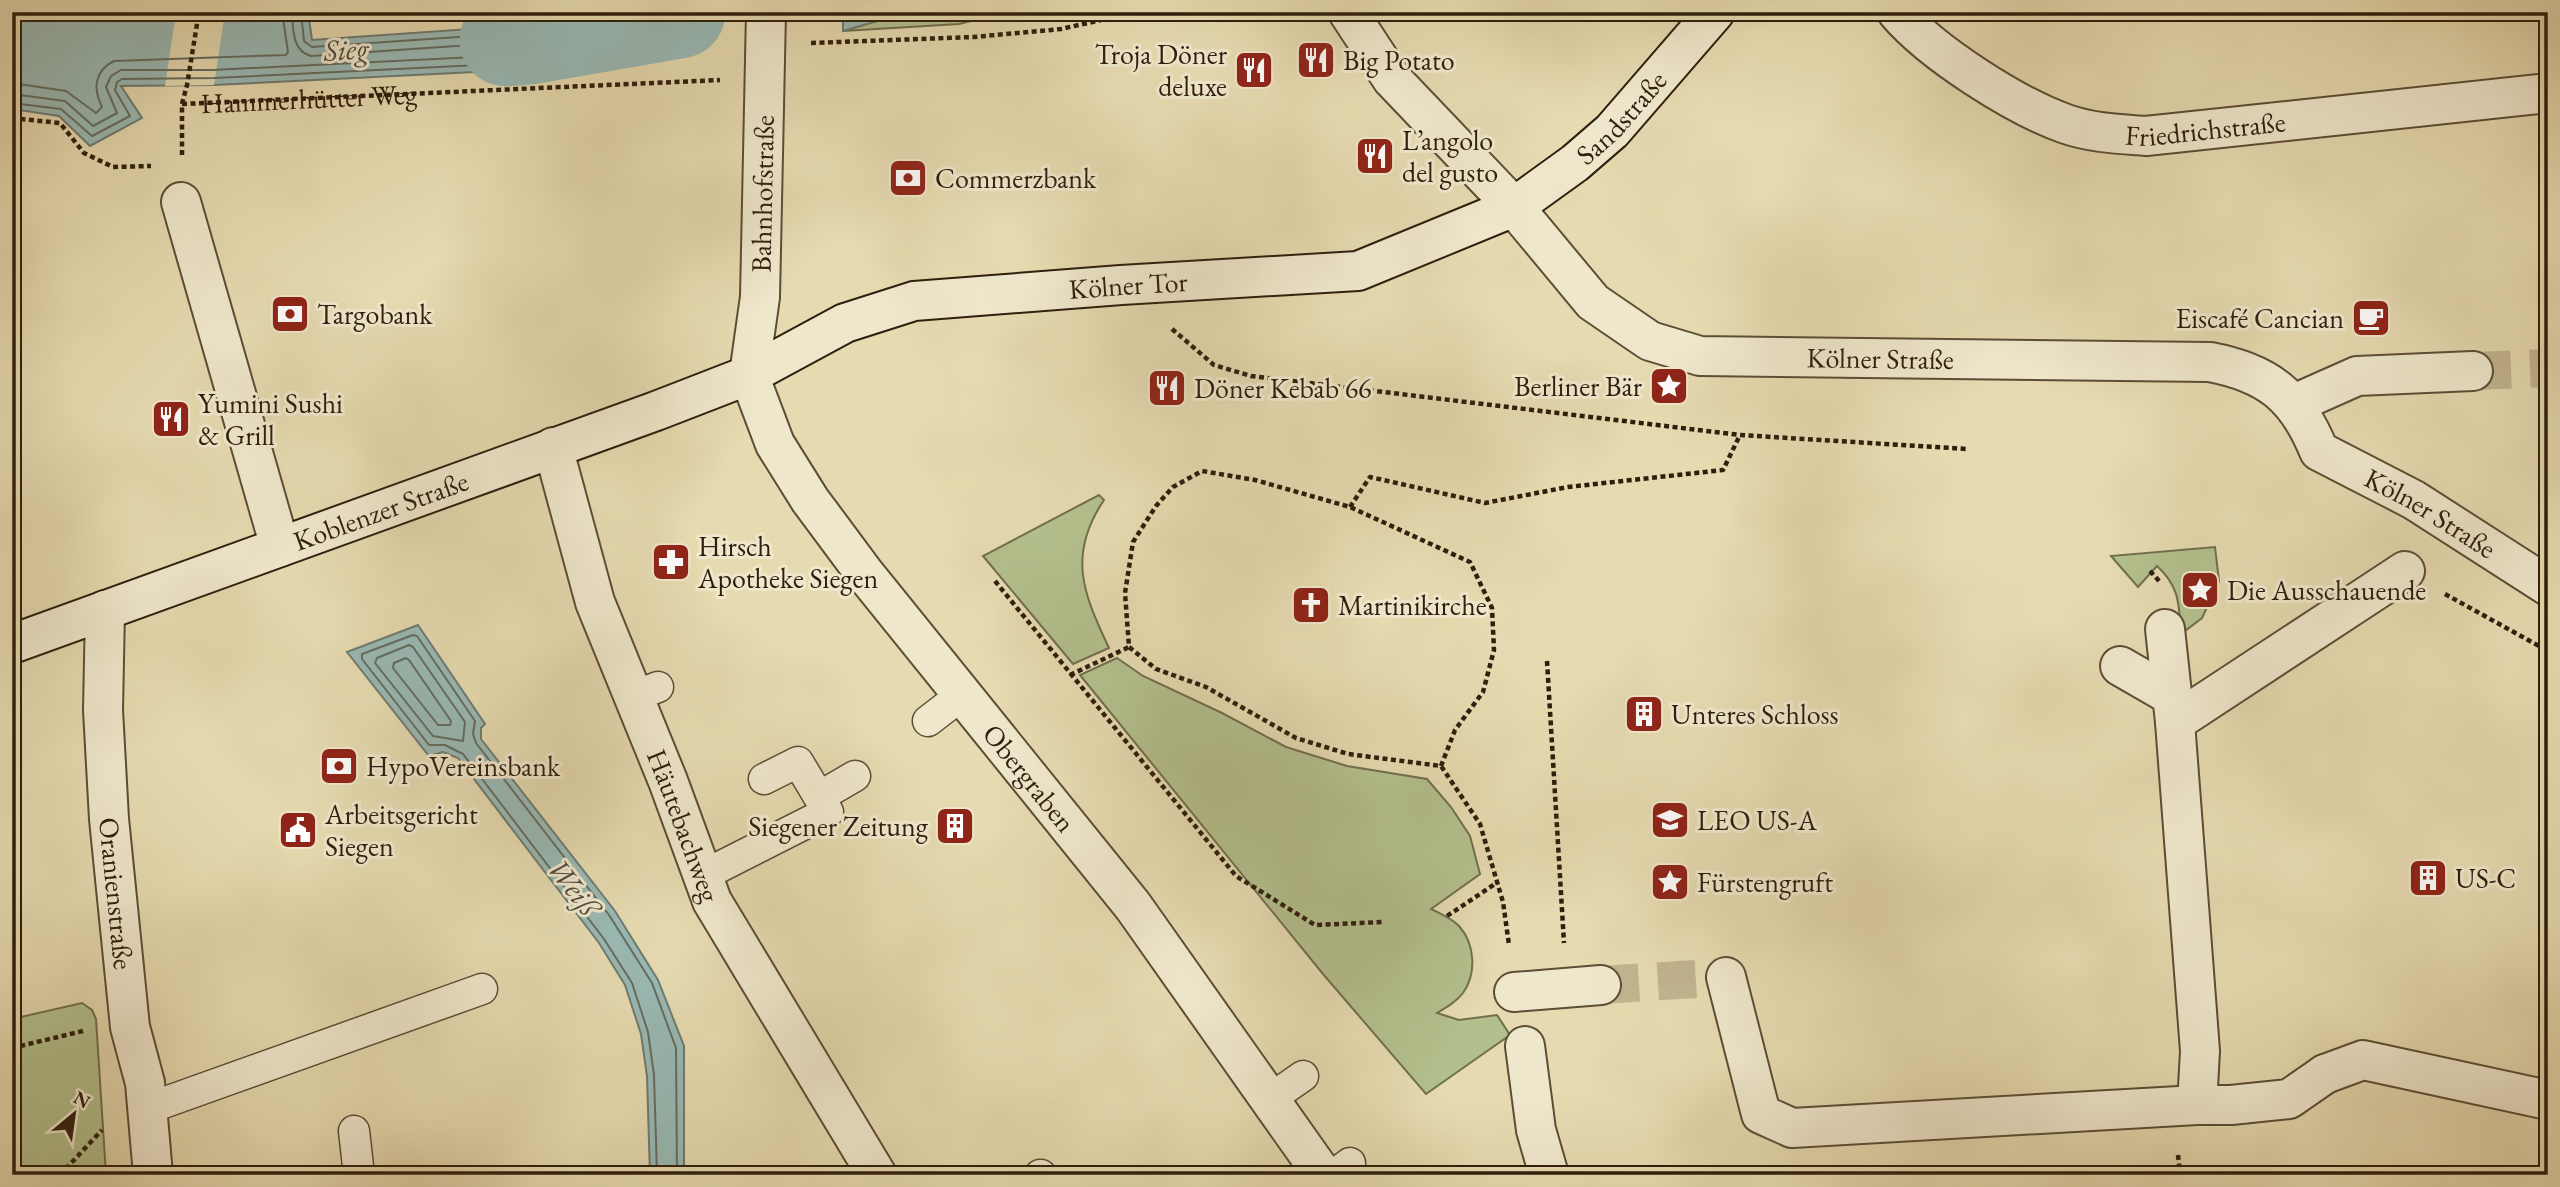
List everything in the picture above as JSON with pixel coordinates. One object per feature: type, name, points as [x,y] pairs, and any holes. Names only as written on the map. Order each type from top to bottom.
[{"type":"street","name":"Kölner Straße","points":[[1348,12],[1392,79],[1514,207],[1593,302],[1650,341],[1700,356],[2210,362],[2235,366],[2278,388],[2294,404],[2308,425],[2319,450],[2414,500],[2548,586]]},
{"type":"street","name":"Sandstraße","points":[[1514,207],[1575,163],[1612,131],[1715,12]]},
{"type":"street","name":"Friedrichstraße","points":[[1897,12],[1911,29],[2003,93],[2031,109],[2067,124],[2100,132],[2146,136],[2548,93]]},
{"type":"street","name":"Bahnhofstraße","points":[[749,375],[760,297],[766,41]]},
{"type":"street","points":[[182,183],[279,547]]},
{"type":"street","name":"Kölner Tor","points":[[749,375],[845,323],[914,300],[1358,271],[1514,207]]},
{"type":"street","points":[[2294,404],[2357,376],[2473,371]]},
{"type":"street","name":"Koblenzer Straße","points":[[12,644],[749,375]]},
{"type":"street","name":"Obergraben","points":[[749,375],[775,444],[810,499],[865,574],[1133,906],[1270,1098],[1336,1171]]},
{"type":"street","name":"Häutebachweg","points":[[553,447],[595,602],[646,691],[712,901],[877,1175]]},
{"type":"street","points":[[2173,709],[2405,571]]},
{"type":"street","name":"Oranienstraße","points":[[105,610],[103,710],[109,819],[130,1027],[149,1108],[153,1175]]},
{"type":"street","points":[[2165,629],[2200,1051],[2197,1105]]},
{"type":"street","points":[[2120,666],[2173,709]]},
{"type":"street","points":[[1726,977],[1761,1114],[1792,1128],[2231,1105],[2289,1099],[2325,1074],[2363,1060],[2548,1100]]},
{"type":"street","points":[[1514,992],[1601,985]]},
{"type":"street","points":[[1525,1046],[1536,1130],[1549,1175]]},
{"type":"lane","points":[[929,720],[963,694]]},
{"type":"lane","points":[[702,876],[828,812],[799,762],[764,779]]},
{"type":"lane","points":[[819,797],[855,776]]},
{"type":"lane","points":[[149,1108],[482,989]]},
{"type":"lane","points":[[1270,1098],[1303,1076]]},
{"type":"lane","points":[[354,1131],[359,1175]]},
{"type":"path","points":[[182,104],[199,12]]},
{"type":"path","name":"Hammerhütter Weg","points":[[182,183],[182,104],[766,41],[986,36],[1061,29],[1137,12]]},
{"type":"path","points":[[12,118],[60,123],[84,153],[113,167],[182,183]]},
{"type":"path","points":[[1214,365],[1251,376],[1740,435],[1967,449]]},
{"type":"path","points":[[1350,507],[1370,477],[1485,503],[1568,487],[1723,470],[1740,435]]},
{"type":"path","points":[[1441,766],[1455,730],[1483,692],[1494,650],[1492,608],[1470,562],[1350,507],[1255,480],[1202,471],[1173,487],[1156,506],[1133,542],[1125,593],[1129,647],[1156,669],[1206,687],[1296,738],[1348,754],[1441,766],[1480,824],[1503,902],[1514,992]]},
{"type":"path","points":[[2405,571],[2548,651]]},
{"type":"path","points":[[995,582],[1236,876],[1315,925],[1382,922]]},
{"type":"path","points":[[1070,675],[1129,647]]},
{"type":"path","points":[[1547,661],[1564,956]]},
{"type":"path","points":[[1447,916],[1497,882]]},
{"type":"path","points":[[12,1048],[93,1028],[130,1027]]},
{"type":"path","points":[[2178,1155],[2180,1175]]},
{"type":"green space","points":[[908,12],[1007,12],[959,24],[843,31]]},
{"type":"green space","points":[[1099,495],[1104,500],[1086,539],[1082,556],[1083,574],[1086,592],[1109,648],[1073,664],[983,556]]},
{"type":"green space","points":[[2215,547],[2219,581],[2202,618],[2181,634],[2177,597],[2165,574],[2157,566],[2138,587],[2111,556]]},
{"type":"green space","points":[[1117,658],[1143,676],[1286,747],[1347,766],[1427,779],[1451,807],[1470,836],[1480,874],[1431,909],[1459,926],[1468,941],[1472,959],[1471,977],[1463,993],[1437,1013],[1459,1020],[1497,1015],[1510,1035],[1426,1094],[1323,974],[1080,675]]},
{"type":"green space","points":[[82,1003],[92,1010],[96,1019],[106,1175],[12,1175],[12,1019]]},
{"type":"water","points":[[12,12],[308,12],[312,40],[631,18],[634,64],[214,85],[121,86],[142,118],[90,146],[59,116],[12,109]]},
{"type":"water","points":[[843,12],[908,12],[843,31]]},
{"type":"water","name":"Weiß","points":[[418,625],[485,724],[481,728],[481,739],[615,911],[658,980],[684,1046],[684,1175],[650,1175],[647,1076],[641,1034],[625,985],[599,943],[458,758],[443,752],[429,756],[347,652]]},
{"type":"pier","points":[[176,12],[225,12],[214,85],[165,86]]},
{"type":"waterway","name":"Sieg","points":[[506,40],[679,12]]},
{"type":"tunnel","points":[[2473,371],[2548,368]]},
{"type":"tunnel","points":[[1601,985],[1726,977]]},
{"type":"place","name":"Big Potato","points":[[1316,60]]},
{"type":"place","name":"Troja Döner deluxe","points":[[1254,70]]},
{"type":"place","name":"L’angolo del gusto","points":[[1375,156]]},
{"type":"place","name":"Commerzbank","points":[[908,178]]},
{"type":"place","name":"Targobank","points":[[290,314]]},
{"type":"place","name":"Eiscafé Cancian","points":[[2371,318]]},
{"type":"place","name":"Berliner Bär","points":[[1669,386]]},
{"type":"place","name":"Döner Kebab 66","points":[[1167,388]]},
{"type":"place","name":"Yumini Sushi & Grill","points":[[171,419]]},
{"type":"place","name":"Hirsch Apotheke Siegen","points":[[671,562]]},
{"type":"place","name":"Die Ausschauende","points":[[2200,590]]},
{"type":"place","name":"Martinikirche","points":[[1311,605]]},
{"type":"place","name":"Unteres Schloss","points":[[1644,714]]},
{"type":"place","name":"HypoVereinsbank","points":[[339,766]]},
{"type":"place","name":"LEO US-A","points":[[1670,820]]},
{"type":"place","name":"Siegener Zeitung","points":[[955,826]]},
{"type":"place","name":"Arbeitsgericht Siegen","points":[[298,830]]},
{"type":"place","name":"US-C","points":[[2428,878]]},
{"type":"place","name":"Fürstengruft","points":[[1670,882]]}]
